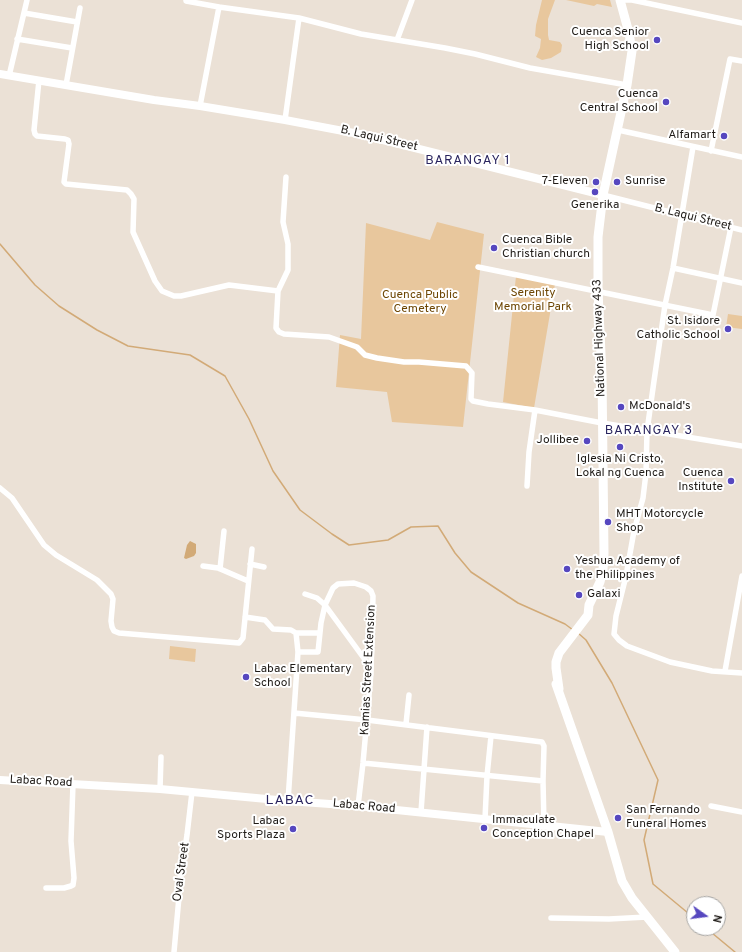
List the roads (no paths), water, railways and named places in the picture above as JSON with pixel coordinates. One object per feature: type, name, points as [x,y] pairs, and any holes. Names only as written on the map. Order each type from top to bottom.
[{"type":"main road","name":"National Highway 433","points":[[620,0],[629,33],[632,51],[618,130],[603,195],[598,237],[604,554],[603,570],[600,582],[587,611],[561,645],[556,662],[559,689],[608,832],[622,881],[632,898],[675,952]]},
{"type":"main road","name":"B. Laqui Street","points":[[0,74],[285,120],[359,134],[603,195]]},
{"type":"main road","name":"Labac Road","points":[[0,780],[160,789],[421,812],[608,832]]},
{"type":"street","points":[[9,76],[27,0]]},
{"type":"street","points":[[186,0],[219,7],[299,18],[361,34],[475,54],[530,68],[627,85]]},
{"type":"street","points":[[397,40],[412,0]]},
{"type":"street","points":[[620,0],[632,0],[742,23]]},
{"type":"street","points":[[200,106],[219,7]]},
{"type":"street","points":[[66,85],[80,8]]},
{"type":"street","points":[[24,13],[77,22]]},
{"type":"street","points":[[285,120],[299,18]]},
{"type":"street","points":[[18,39],[72,48]]},
{"type":"street","points":[[711,150],[730,58],[742,61]]},
{"type":"street","points":[[39,80],[34,130],[35,134],[37,136],[65,138],[68,140],[69,144],[64,182],[66,184],[127,190],[131,194],[134,199],[133,232],[155,281],[162,291],[174,296],[181,296],[229,284],[278,291]]},
{"type":"street","points":[[618,130],[742,157]]},
{"type":"street","points":[[693,147],[673,268],[665,305],[647,431],[646,473],[643,498],[634,531],[626,576],[616,616],[614,634],[619,640],[639,652],[670,662],[712,670],[742,673]]},
{"type":"street","points":[[286,176],[283,222],[288,244],[288,270],[278,291],[276,328],[279,332],[284,334],[329,337],[357,347],[365,355],[377,358],[404,362],[466,366],[472,374],[471,399],[473,401],[535,410],[602,424],[742,446]]},
{"type":"street","name":"B. Laqui Street","points":[[603,195],[681,216],[742,230]]},
{"type":"street","points":[[478,267],[714,315],[731,227]]},
{"type":"street","points":[[673,268],[742,282]]},
{"type":"street","points":[[527,486],[527,470],[535,410]]},
{"type":"street","points":[[0,488],[12,498],[44,545],[56,555],[97,580],[111,594],[113,599],[111,621],[112,627],[114,631],[126,634],[239,643],[243,638],[252,549]]},
{"type":"street","points":[[220,569],[224,531]]},
{"type":"street","points":[[250,564],[264,567]]},
{"type":"street","points":[[203,566],[220,569],[248,581]]},
{"type":"street","points":[[725,671],[742,576]]},
{"type":"street","name":"Kamias Street Extension","points":[[298,652],[318,652],[325,605],[333,588],[338,584],[354,583],[366,587],[371,591],[373,596],[371,668],[358,806]]},
{"type":"street","points":[[304,594],[317,598],[325,605],[371,668]]},
{"type":"street","points":[[245,617],[265,620],[273,629],[291,630],[296,633],[320,634]]},
{"type":"street","points":[[288,801],[298,652],[296,633]]},
{"type":"street","points":[[406,724],[409,694]]},
{"type":"street","points":[[294,713],[406,724],[542,742],[544,746],[544,825]]},
{"type":"street","points":[[421,812],[427,727]]},
{"type":"street","points":[[485,819],[491,736]]},
{"type":"street","points":[[160,789],[161,756]]},
{"type":"street","points":[[363,763],[543,782]]},
{"type":"street","points":[[46,888],[64,888],[73,885],[74,878],[71,841],[74,784]]},
{"type":"street","name":"Oval Street","points":[[174,952],[181,875],[188,835],[192,792]]},
{"type":"street","points":[[711,806],[742,812]]},
{"type":"street","points":[[552,918],[609,919],[647,917]]},
{"type":"waterway","points":[[0,244],[35,285],[59,306],[97,330],[128,346],[190,355],[225,376],[249,419],[273,471],[300,510],[332,534],[349,545],[388,540],[411,527],[438,526],[455,553],[471,572],[518,603],[565,624],[573,630]]},
{"type":"waterway","points":[[578,633],[586,640],[612,683],[658,780],[644,840],[653,884],[686,911]]},
{"type":"waterway","points":[[716,936],[735,952]]},
{"type":"place","name":"Cuenca Senior High School","points":[[657,40]]},
{"type":"place","name":"Cuenca Central School","points":[[666,102]]},
{"type":"place","name":"Alfamart","points":[[724,136]]},
{"type":"place","name":"7-Eleven","points":[[596,182]]},
{"type":"place","name":"Sunrise","points":[[617,182]]},
{"type":"place","name":"Generika","points":[[595,192]]},
{"type":"place","name":"Cuenca Bible Christian church","points":[[494,248]]},
{"type":"place","name":"St. Isidore Catholic School","points":[[728,329]]},
{"type":"place","name":"McDonald's","points":[[621,407]]},
{"type":"place","name":"Jollibee","points":[[587,441]]},
{"type":"place","name":"Iglesia Ni Cristo, Lokal ng Cuenca","points":[[620,447]]},
{"type":"place","name":"Cuenca Institute","points":[[731,481]]},
{"type":"place","name":"MHT Motorcycle Shop","points":[[608,522]]},
{"type":"place","name":"Yeshua Academy of the Philippines","points":[[567,569]]},
{"type":"place","name":"Galaxi","points":[[579,595]]},
{"type":"place","name":"Labac Elementary School","points":[[246,677]]},
{"type":"place","name":"San Fernando Funeral Homes","points":[[618,818]]},
{"type":"place","name":"Immaculate Conception Chapel","points":[[484,828]]},
{"type":"place","name":"Labac Sports Plaza","points":[[293,829]]},
{"type":"district","name":"BARANGAY 1","points":[[468,161]]},
{"type":"district","name":"BARANGAY 3","points":[[649,431]]},
{"type":"district","name":"LABAC","points":[[290,801]]},
{"type":"park label","name":"Serenity Memorial Park","points":[[533,301]]},
{"type":"park label","name":"Cuenca Public Cemetery","points":[[420,303]]}]
